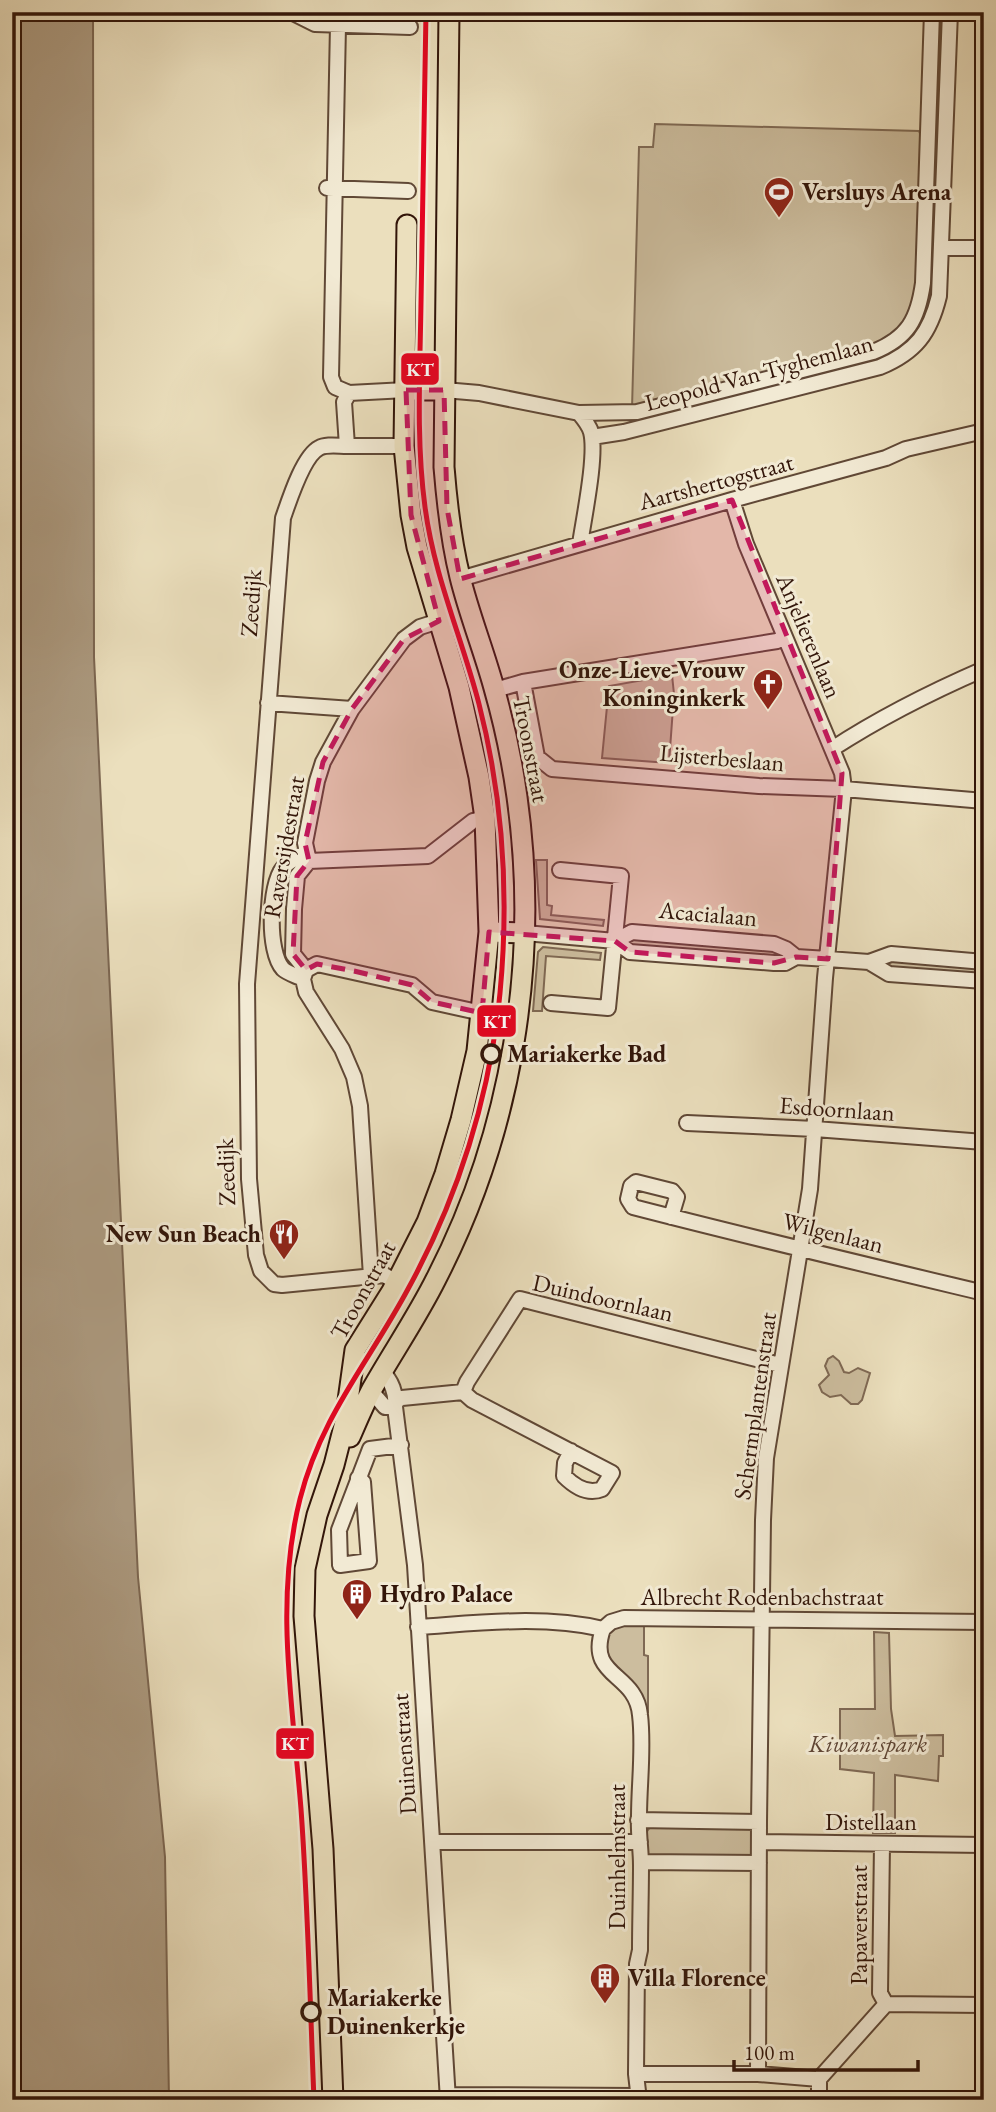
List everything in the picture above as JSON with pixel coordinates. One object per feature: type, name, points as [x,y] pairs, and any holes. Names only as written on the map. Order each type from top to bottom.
[{"type":"main road","name":"Troonstraat","points":[[407,225],[404,446],[411,515],[417,547],[471,734],[485,818],[489,932],[477,1051],[445,1174],[427,1222],[397,1282],[355,1350],[352,1369],[358,1383],[370,1391],[436,1279],[465,1215],[495,1125],[513,1051],[523,971],[523,857],[517,796],[495,690],[460,579],[447,508],[443,431],[449,12]]},
{"type":"main road","points":[[406,390],[444,390]]},
{"type":"main road","name":"Acacialaan","points":[[489,932],[525,933]]},
{"type":"main road","points":[[333,2100],[323,1849],[304,1616],[304,1585],[317,1515],[345,1422],[352,1369]]},
{"type":"main road","points":[[334,1465],[370,1391]]},
{"type":"street","points":[[291,12],[315,24],[410,27]]},
{"type":"street","name":"Leopold Van Tyghemlaan","points":[[444,390],[479,393],[579,412],[637,412],[873,352],[886,347],[902,335],[918,312],[923,282],[932,12]]},
{"type":"street","name":"Leopold Van Tyghemlaan","points":[[592,437],[624,432],[880,367],[914,347],[930,327],[939,296],[950,12]]},
{"type":"street","points":[[338,25],[331,377],[335,387],[349,393],[406,390]]},
{"type":"street","points":[[336,188],[408,191]]},
{"type":"street","points":[[941,248],[984,248]]},
{"type":"street","points":[[346,446],[344,402],[349,393]]},
{"type":"street","points":[[579,412],[592,437],[590,480],[580,544]]},
{"type":"street","name":"Aartshertogstraat","points":[[460,579],[886,458],[906,449],[984,431]]},
{"type":"street","name":"Zeedijk","points":[[371,1276],[282,1285],[274,1283],[261,1271],[256,1255],[249,1179],[246,912],[268,703],[283,517],[309,458],[318,448],[404,446]]},
{"type":"street","name":"Anjelierenlaan","points":[[732,500],[746,544],[842,774],[844,789]]},
{"type":"street","name":"Raversijdestraat","points":[[371,1276],[360,1107],[354,1077],[342,1049],[306,992],[304,975],[293,954],[293,909],[297,876],[307,857],[305,843],[323,762],[352,709],[404,639],[420,627],[439,621]]},
{"type":"street","points":[[495,690],[523,682],[777,641],[785,637]]},
{"type":"street","points":[[832,749],[876,720],[923,695],[984,668]]},
{"type":"street","name":"Lijsterbeslaan","points":[[523,682],[537,757],[552,769],[984,801]]},
{"type":"street","points":[[268,703],[352,709]]},
{"type":"street","name":"Schermplantenstraat","points":[[758,2074],[759,1822],[766,1458],[801,1249],[815,1129],[820,1044],[844,789]]},
{"type":"street","points":[[482,1013],[432,1002],[412,985],[317,964],[304,975],[283,969],[274,950],[272,914],[275,887],[281,869],[289,861],[307,857],[428,856],[473,821],[485,818]]},
{"type":"street","points":[[551,1003],[608,1008],[621,876],[560,870]]},
{"type":"street","points":[[246,912],[272,914]]},
{"type":"street","name":"Acacialaan","points":[[615,941],[632,932],[774,944],[796,957],[828,960],[869,962],[891,954],[984,962]]},
{"type":"street","name":"Acacialaan","points":[[525,933],[615,941],[630,952],[774,963],[785,963],[796,957]]},
{"type":"street","name":"Acacialaan","points":[[869,962],[889,974],[984,981]]},
{"type":"street","name":"Esdoornlaan","points":[[687,1123],[815,1129],[984,1143]]},
{"type":"street","name":"Wilgenlaan","points":[[671,1217],[984,1293]]},
{"type":"street","points":[[371,1276],[384,1275],[397,1282]]},
{"type":"street","name":"Duindoornlaan","points":[[463,1392],[520,1298],[780,1365]]},
{"type":"street","name":"Duinenstraat","points":[[382,1372],[389,1377],[396,1404],[415,1565],[448,2097]]},
{"type":"street","points":[[370,1391],[385,1407],[396,1404],[402,1398],[463,1392],[472,1400],[571,1451]]},
{"type":"street","points":[[358,1478],[363,1482],[369,1561],[340,1565],[339,1530],[358,1478],[370,1449],[401,1445]]},
{"type":"street","name":"Albrecht Rodenbachstraat","points":[[418,1627],[528,1620],[564,1622],[603,1629],[611,1622],[624,1618],[984,1622]]},
{"type":"street","name":"Duinhelmstraat","points":[[603,1629],[599,1642],[600,1656],[612,1673],[633,1691],[640,1716],[641,1862],[636,2074],[638,2098]]},
{"type":"street","points":[[639,1820],[759,1822]]},
{"type":"street","points":[[432,1842],[640,1842]]},
{"type":"street","name":"Distellaan","points":[[759,1842],[984,1845]]},
{"type":"street","name":"Papaverstraat","points":[[882,1844],[880,1993],[886,2004]]},
{"type":"street","points":[[641,1862],[759,1863]]},
{"type":"street","points":[[819,2100],[819,2078],[886,2004],[984,2005]]},
{"type":"street","points":[[636,2074],[758,2074],[819,2078]]},
{"type":"street","points":[[448,2097],[638,2098]]},
{"type":"highlighted area","points":[[406,390],[444,390],[447,508],[460,579],[732,500],[842,773],[828,959],[796,957],[774,963],[630,952],[615,941],[489,932],[482,1013],[432,1002],[412,985],[317,964],[306,970],[293,954],[297,876],[309,861],[305,843],[323,762],[352,709],[404,639],[439,621],[411,515]]},
{"type":"green space","name":"Versluys Arena","points":[[655,124],[919,131],[924,143],[916,309],[888,342],[632,409],[639,147],[653,147]]},
{"type":"green space","points":[[672,675],[674,694],[669,763],[602,758],[609,686]]},
{"type":"green space","points":[[536,860],[547,860],[547,905],[552,906],[551,915],[604,920],[603,926],[540,919]]},
{"type":"green space","points":[[631,937],[771,949],[784,955],[781,958],[635,948],[622,939]]},
{"type":"green space","points":[[543,947],[601,953],[600,960],[546,956],[542,1011],[533,1011],[538,952]]},
{"type":"green space","points":[[884,960],[984,968],[984,977],[888,969],[879,963]]},
{"type":"green space","points":[[833,1356],[839,1361],[844,1372],[849,1373],[858,1368],[870,1373],[862,1400],[858,1404],[851,1404],[841,1395],[830,1397],[822,1392],[819,1385],[829,1375],[825,1366]]},
{"type":"green space","points":[[644,1621],[644,1655],[648,1656],[648,1712],[642,1712],[610,1666],[603,1641],[615,1625]]},
{"type":"green space","name":"Kiwanispark","points":[[874,1632],[889,1633],[891,1709],[895,1736],[943,1735],[943,1756],[939,1756],[938,1781],[895,1775],[895,1833],[873,1833],[874,1773],[840,1769],[840,1709],[875,1709]]},
{"type":"green space","points":[[651,1826],[751,1827],[752,1856],[649,1856],[645,1834]]},
{"type":"shaded area","points":[[12,12],[93,12],[94,657],[138,1577],[165,1857],[169,2100],[12,2100]]},
{"type":"transit line","name":"KT","points":[[314,2100],[301,1809],[288,1654],[288,1576],[292,1538],[300,1499],[320,1441],[347,1390],[408,1289],[456,1183],[480,1108],[488,1070],[503,957],[504,885],[494,775],[479,704],[435,558],[422,482],[419,380],[426,12]]},
{"type":"place","name":"Versluys Arena","points":[[779,219]]},
{"type":"place","name":"Onze-Lieve-Vrouw Koninginkerk","points":[[768,711]]},
{"type":"place","name":"Mariakerke Bad","points":[[491,1054]]},
{"type":"place","name":"New Sun Beach","points":[[284,1261]]},
{"type":"place","name":"Hydro Palace","points":[[357,1621]]},
{"type":"place","name":"Villa Florence","points":[[605,2005]]},
{"type":"place","name":"Mariakerke Duinenkerkje","points":[[311,2012]]}]
